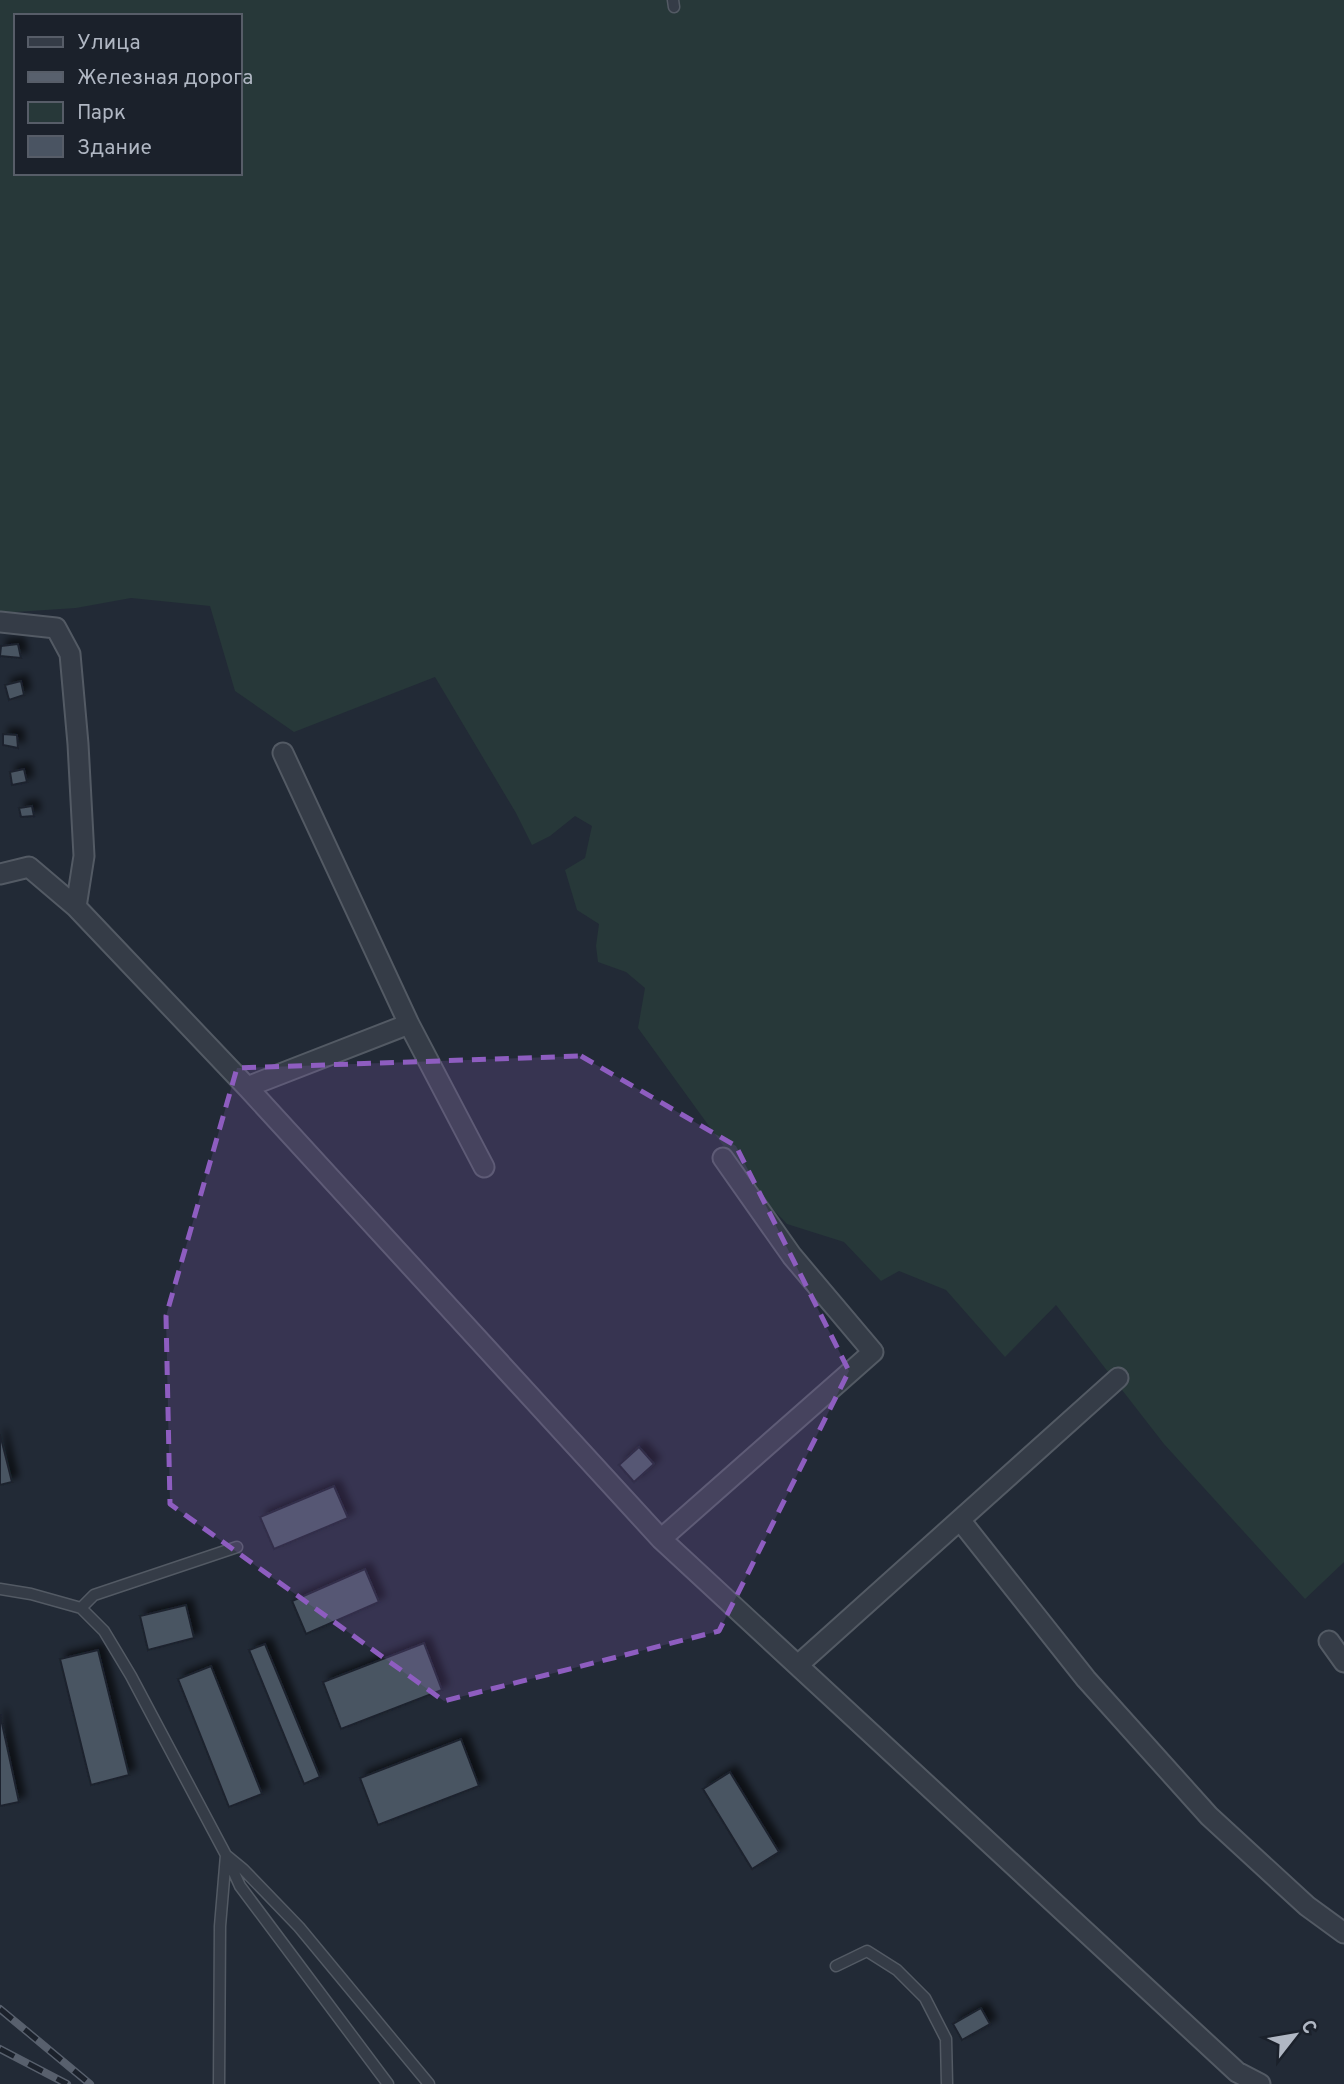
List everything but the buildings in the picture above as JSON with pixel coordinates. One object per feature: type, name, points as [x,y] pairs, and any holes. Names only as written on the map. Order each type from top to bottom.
[{"type":"street","points":[[0,622],[56,628],[70,654],[84,856],[76,906]]},
{"type":"street","points":[[283,753],[409,1024],[484,1167]]},
{"type":"street","points":[[0,874],[29,867],[76,906],[247,1087],[661,1539],[1237,2071],[1261,2084]]},
{"type":"street","points":[[247,1087],[409,1024]]},
{"type":"street","points":[[661,1539],[873,1352],[792,1256],[723,1158]]},
{"type":"street","points":[[798,1665],[1118,1378]]},
{"type":"street","points":[[960,1520],[1086,1679],[1209,1816],[1307,1906],[1344,1933]]},
{"type":"street","points":[[1329,1641],[1344,1662]]},
{"type":"lane","points":[[81,1608],[94,1595],[237,1547]]},
{"type":"lane","points":[[0,1589],[31,1594],[81,1608],[104,1631],[131,1675],[240,1886],[388,2084]]},
{"type":"lane","points":[[219,2084],[220,1926],[226,1856]]},
{"type":"lane","points":[[226,1856],[243,1869],[299,1927],[429,2084]]},
{"type":"lane","points":[[836,1966],[867,1951],[897,1970],[925,1998],[946,2039],[947,2084]]},
{"type":"highlighted area","points":[[581,1056],[736,1146],[849,1371],[719,1631],[444,1701],[170,1504],[166,1316],[237,1068]]},
{"type":"green space","points":[[0,0],[1344,0],[1344,1562],[1305,1599],[1164,1444],[1056,1305],[1005,1357],[946,1290],[899,1271],[881,1281],[844,1242],[787,1224],[756,1191],[638,1028],[645,988],[626,972],[598,962],[596,946],[599,924],[577,910],[565,870],[585,858],[592,826],[575,816],[550,836],[532,845],[516,813],[435,677],[294,732],[235,691],[210,606],[131,598],[76,608],[0,613]]},
{"type":"railway","points":[[0,2009],[90,2084]]},
{"type":"railway","points":[[0,2049],[67,2084]]}]
